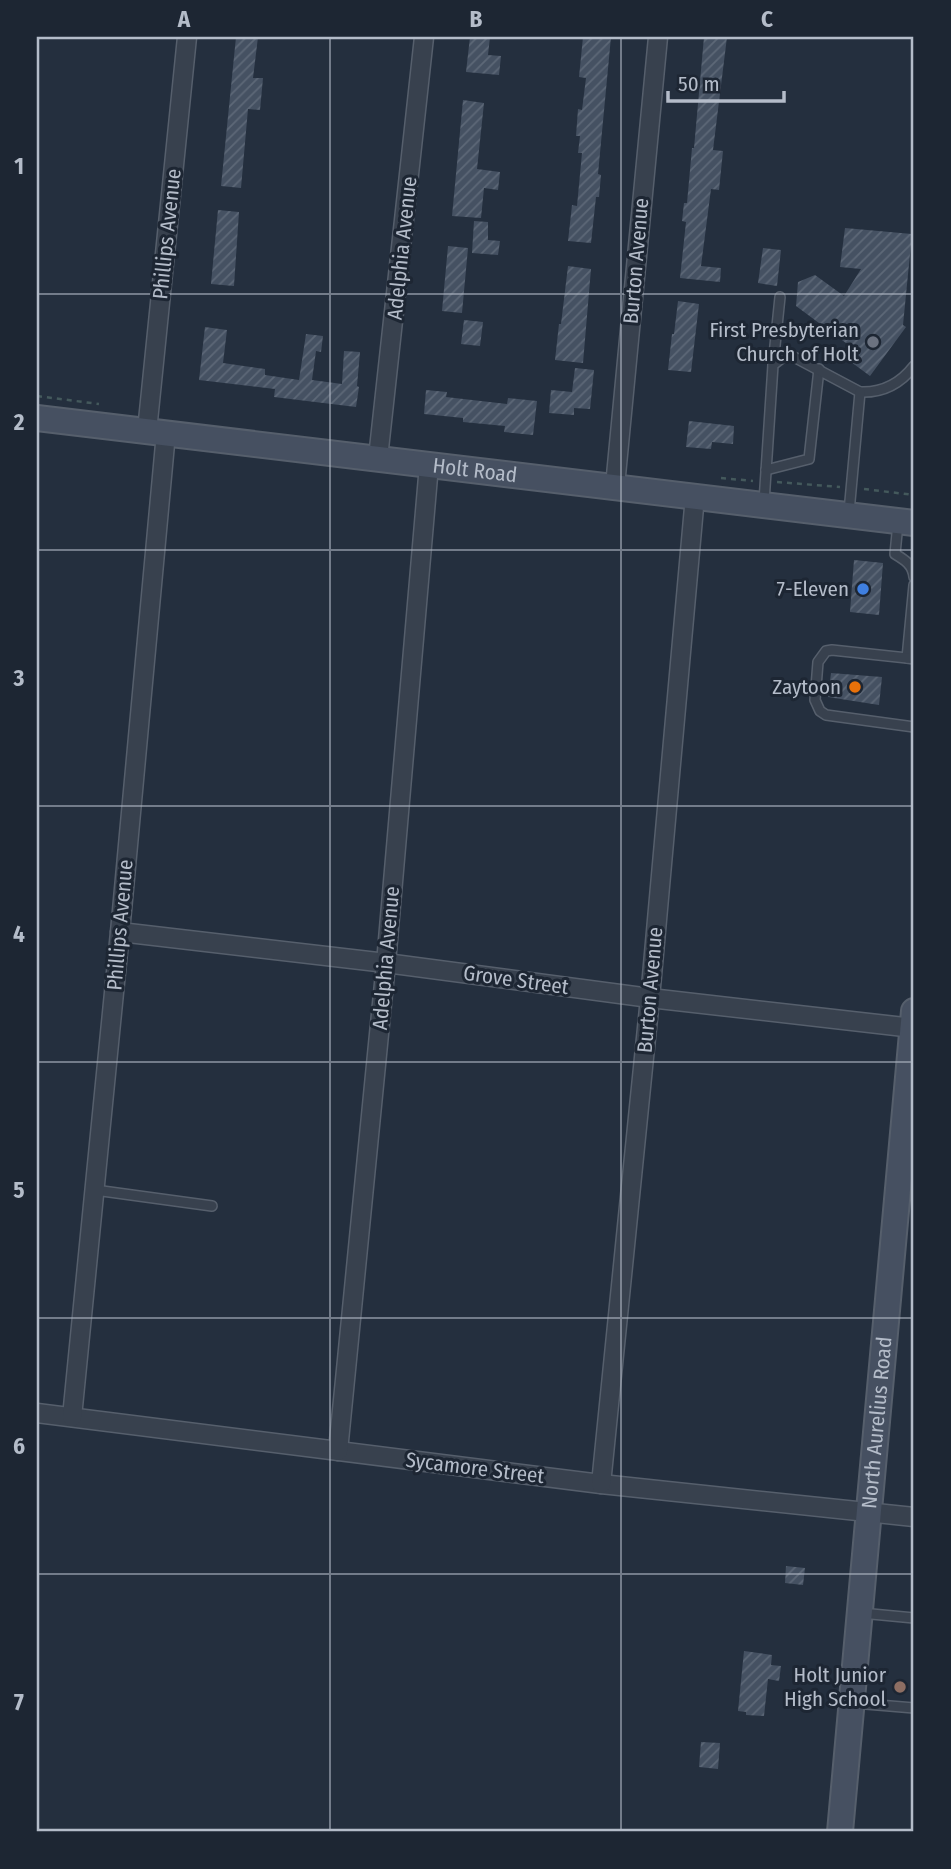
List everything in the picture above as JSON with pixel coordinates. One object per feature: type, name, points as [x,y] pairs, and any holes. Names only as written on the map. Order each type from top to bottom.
[{"type":"main road","name":"Holt Road","points":[[37,418],[695,496],[764,493],[848,515],[906,522]]},
{"type":"main road","name":"North Aurelius Road","points":[[840,1832],[902,1194],[914,1019]]},
{"type":"street","name":"Phillips Avenue","points":[[72,1417],[120,932],[187,37]]},
{"type":"street","name":"Adelphia Avenue","points":[[378,458],[424,37]]},
{"type":"street","name":"Burton Avenue","points":[[615,486],[658,37]]},
{"type":"street","name":"Adelphia Avenue","points":[[338,1451],[386,963],[429,465]]},
{"type":"street","name":"Burton Avenue","points":[[601,1484],[650,998],[695,496]]},
{"type":"street","name":"Grove Street","points":[[120,932],[386,963],[650,998],[914,1019]]},
{"type":"street","name":"Sycamore Street","points":[[37,1413],[601,1484],[914,1517]]},
{"type":"lane","points":[[764,493],[780,298]]},
{"type":"lane","points":[[773,365],[782,358],[794,357],[860,392],[879,391],[897,384],[914,366]]},
{"type":"lane","points":[[766,470],[809,459],[818,369]]},
{"type":"lane","points":[[848,515],[860,392]]},
{"type":"lane","points":[[906,522],[895,554],[908,562],[914,577]]},
{"type":"lane","points":[[914,585],[911,658],[825,651],[818,662],[815,700],[820,711],[826,715],[914,727]]},
{"type":"lane","points":[[95,1190],[212,1206]]},
{"type":"lane","points":[[861,1613],[914,1618]]},
{"type":"lane","points":[[852,1703],[914,1708]]},
{"type":"path","points":[[37,396],[102,404]]},
{"type":"path","points":[[714,478],[764,493],[851,488],[914,495]]},
{"type":"building","points":[[236,37],[258,37],[253,78],[263,78],[260,110],[248,109],[241,188],[221,186]]},
{"type":"building","points":[[470,37],[490,37],[488,55],[501,56],[499,75],[466,72]]},
{"type":"building","points":[[583,37],[611,37],[598,174],[601,175],[599,197],[596,197],[591,243],[568,241],[572,205],[577,206],[582,153],[578,153],[580,136],[576,136],[578,109],[582,110],[586,78],[579,77]]},
{"type":"building","points":[[704,37],[727,37],[713,150],[723,151],[719,190],[711,189],[701,266],[721,268],[720,282],[680,278],[686,222],[682,221],[694,148]]},
{"type":"building","points":[[463,100],[484,103],[477,169],[500,172],[498,190],[484,188],[481,218],[452,216]]},
{"type":"building","points":[[218,210],[239,212],[234,286],[211,284]]},
{"type":"building","points":[[474,221],[488,222],[488,240],[500,241],[498,255],[472,253]]},
{"type":"building","points":[[845,228],[912,234],[903,325],[906,327],[870,376],[843,356],[850,346],[796,306],[798,282],[815,275],[844,296],[861,269],[840,267]]},
{"type":"building","points":[[448,246],[468,248],[462,313],[442,311]]},
{"type":"building","points":[[763,248],[781,250],[777,286],[758,283]]},
{"type":"building","points":[[568,266],[591,269],[583,363],[555,360]]},
{"type":"building","points":[[678,301],[699,304],[691,372],[668,370]]},
{"type":"building","points":[[464,320],[483,322],[480,346],[461,344]]},
{"type":"building","points":[[205,327],[227,330],[223,363],[265,369],[265,375],[299,380],[306,334],[323,336],[321,352],[316,351],[312,380],[342,384],[344,351],[360,352],[356,407],[274,397],[275,389],[199,380]]},
{"type":"building","points":[[575,368],[594,370],[590,409],[574,408],[574,415],[549,413],[551,390],[572,392]]},
{"type":"building","points":[[426,390],[447,392],[446,397],[507,404],[508,398],[537,401],[533,435],[504,432],[505,426],[463,422],[463,418],[424,414]]},
{"type":"building","points":[[689,421],[734,426],[733,444],[712,442],[711,449],[686,447]]},
{"type":"building","points":[[854,560],[883,563],[879,615],[850,612]]},
{"type":"building","name":"Zaytoon","points":[[831,673],[882,677],[879,705],[828,697]]},
{"type":"building","points":[[786,1566],[805,1568],[803,1585],[785,1583]]},
{"type":"building","points":[[744,1651],[772,1655],[771,1665],[781,1666],[779,1681],[768,1679],[764,1716],[746,1715],[746,1712],[738,1711]]},
{"type":"building","points":[[701,1742],[720,1743],[718,1769],[699,1767]]},
{"type":"place","name":"First Presbyterian Church of Holt","points":[[873,342]]},
{"type":"place","name":"7-Eleven","points":[[863,589]]},
{"type":"place","name":"Zaytoon","points":[[855,687]]},
{"type":"place","name":"Holt Junior High School","points":[[900,1687]]}]
